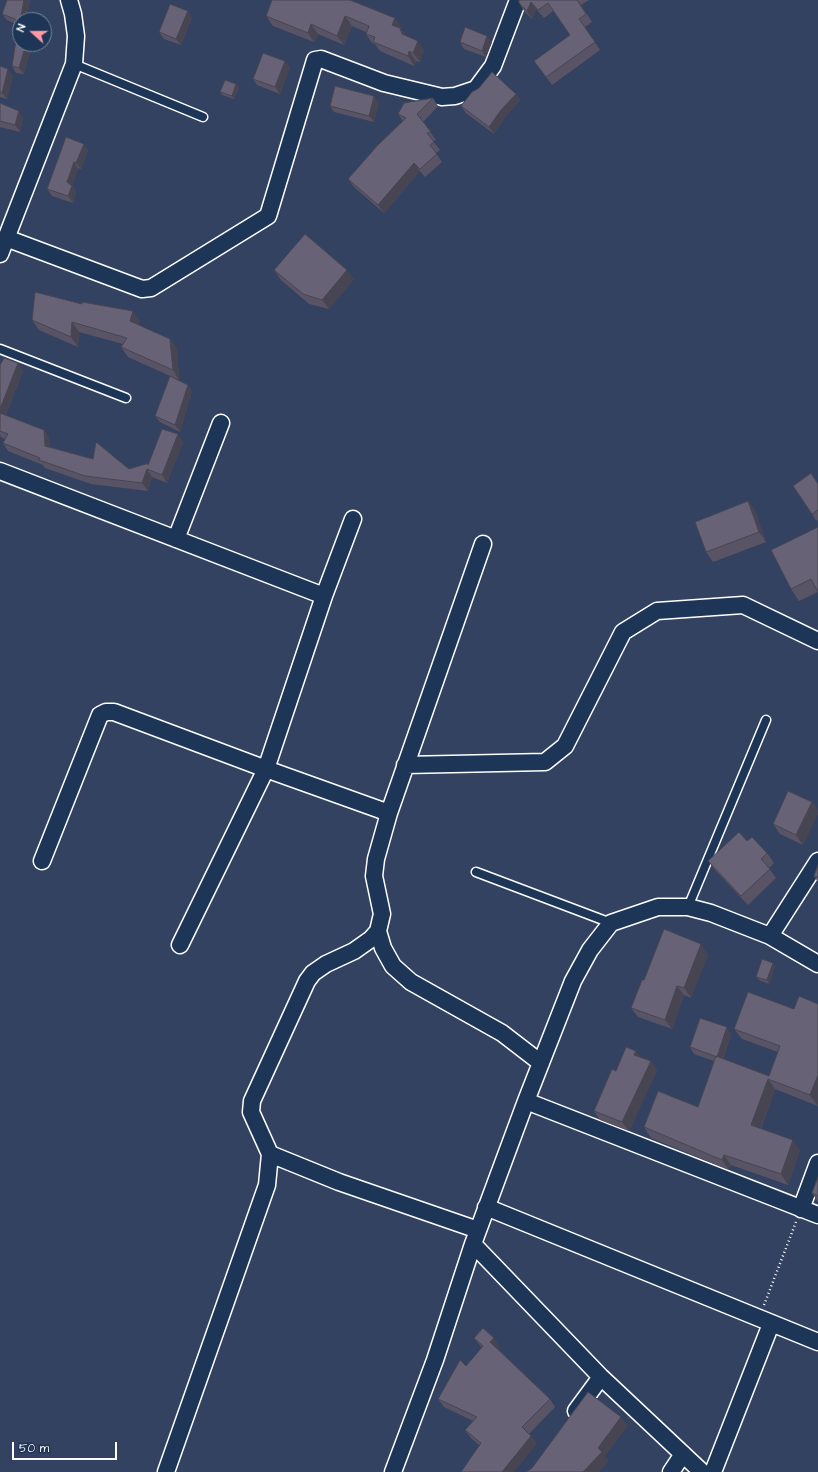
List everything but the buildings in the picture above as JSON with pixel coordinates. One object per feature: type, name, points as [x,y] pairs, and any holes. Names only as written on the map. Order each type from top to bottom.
[{"type":"street","points":[[0,254],[74,64],[76,36],[73,14],[69,0]]},
{"type":"street","points":[[6,238],[142,289],[151,288],[268,216],[315,60],[321,59],[384,83],[442,97],[455,96],[476,89],[493,66],[518,0]]},
{"type":"street","points":[[176,539],[221,423]]},
{"type":"street","points":[[0,471],[324,596]]},
{"type":"street","points":[[180,945],[266,769],[324,596],[353,519]]},
{"type":"street","points":[[483,544],[405,765],[376,859],[374,876],[382,914],[378,932],[383,948],[393,966],[411,982],[502,1034],[541,1063]]},
{"type":"street","points":[[405,765],[545,762],[566,746],[623,632],[657,611],[743,605],[818,642]]},
{"type":"street","points":[[42,861],[100,715],[106,712],[114,712],[389,813]]},
{"type":"street","points":[[770,936],[818,861]]},
{"type":"street","points":[[393,1472],[436,1360],[486,1207],[573,981],[590,950],[612,923],[658,907],[688,907],[711,913],[770,936],[818,964]]},
{"type":"street","points":[[166,1472],[267,1185],[270,1154],[251,1112],[252,1101],[307,981],[313,973],[326,964],[354,952],[378,932]]},
{"type":"street","points":[[526,1101],[818,1215]]},
{"type":"street","points":[[270,1154],[476,1237],[601,1377],[702,1472]]},
{"type":"street","points":[[801,1209],[818,1163]]},
{"type":"street","points":[[486,1207],[765,1322],[818,1342]]},
{"type":"street","points":[[713,1472],[765,1322]]},
{"type":"street","points":[[569,1421],[601,1377]]},
{"type":"street","points":[[671,1472],[683,1454]]},
{"type":"lane","points":[[74,64],[203,116]]},
{"type":"lane","points":[[0,349],[126,398]]},
{"type":"lane","points":[[688,907],[766,720]]},
{"type":"lane","points":[[476,872],[612,923]]},
{"type":"path","points":[[765,1322],[801,1209]]}]
